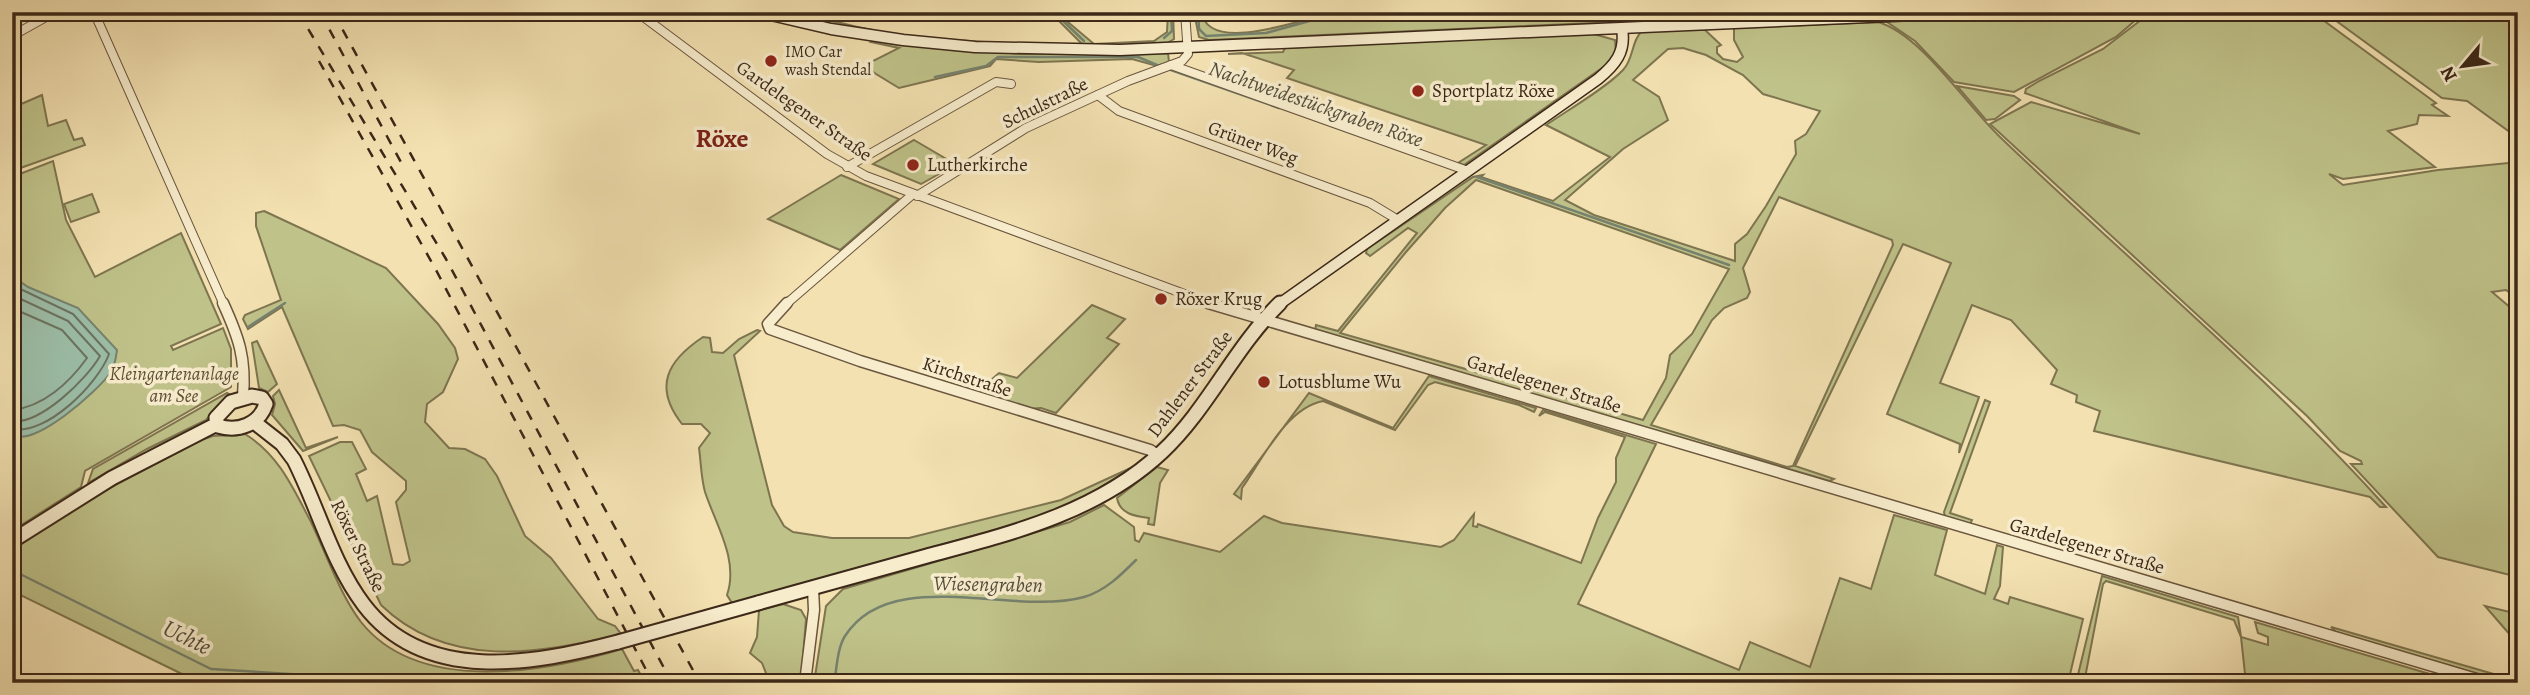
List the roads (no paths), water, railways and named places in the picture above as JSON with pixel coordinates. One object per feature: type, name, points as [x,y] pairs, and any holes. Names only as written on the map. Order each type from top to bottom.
[{"type":"street","points":[[12,36],[55,12]]},
{"type":"street","points":[[94,12],[240,341],[245,368],[243,397]]},
{"type":"street","name":"Gardelegener Straße","points":[[637,12],[847,167],[1168,289],[1263,321],[2490,683]]},
{"type":"street","points":[[758,12],[844,32],[955,47],[1049,52],[1188,49],[1982,12]]},
{"type":"street","points":[[1185,12],[1188,49]]},
{"type":"street","name":"Dahlener Straße","points":[[618,642],[1060,517],[1118,488],[1159,456],[1182,431],[1263,321],[1290,295],[1616,64],[1623,50],[1622,29]]},
{"type":"street","name":"Schulstraße","points":[[768,324],[773,315],[915,195],[1010,136],[1171,65],[1186,57],[1188,49]]},
{"type":"street","points":[[1171,65],[1468,171]]},
{"type":"street","points":[[847,167],[996,82],[1004,80],[1011,84]]},
{"type":"street","name":"Grüner Weg","points":[[1098,95],[1119,111],[1370,204],[1398,220]]},
{"type":"street","name":"Kirchstraße","points":[[768,324],[775,332],[860,362],[1150,450],[1159,456]]},
{"type":"street","points":[[12,541],[112,478],[217,424],[222,409],[243,397],[256,396],[266,401],[265,410],[254,422],[232,429],[217,424]]},
{"type":"street","name":"Röxer Straße","points":[[254,422],[282,444],[294,460],[364,604],[376,620],[401,639],[446,657],[501,663],[562,657],[618,642]]},
{"type":"street","points":[[805,683],[814,610],[813,588]]},
{"type":"water","points":[[12,276],[28,287],[78,308],[117,350],[112,370],[80,404],[49,426],[22,437],[12,434]]},
{"type":"waterway","points":[[1054,12],[1084,41]]},
{"type":"waterway","points":[[1164,38],[1172,31],[1171,12]]},
{"type":"waterway","points":[[1198,12],[1199,29],[1206,36],[1266,33],[1331,15],[1357,12]]},
{"type":"waterway","points":[[935,77],[986,66],[998,57],[1138,57],[1157,65]]},
{"type":"waterway","name":"Nachtweidestückgraben Röxe","points":[[1168,69],[1279,108]]},
{"type":"waterway","name":"Nachtweidestückgraben Röxe","points":[[1477,177],[1729,265]]},
{"type":"waterway","points":[[248,327],[285,303]]},
{"type":"waterway","name":"Wiesengraben","points":[[834,683],[845,636],[866,614],[892,602],[922,597],[1023,601],[1084,597],[1106,587],[1136,560]]},
{"type":"waterway","name":"Uchte","points":[[12,570],[211,669],[337,677],[361,683]]},
{"type":"railway","points":[[298,12],[446,259],[672,683]]},
{"type":"railway","points":[[320,12],[403,166]]},
{"type":"railway","points":[[333,12],[700,683]]},
{"type":"railway","points":[[319,61],[436,270],[653,683]]},
{"type":"place","name":"IMO Car wash Stendal","points":[[771,61]]},
{"type":"place","name":"Sportplatz Röxe","points":[[1418,91]]},
{"type":"place","name":"Lutherkirche","points":[[913,165]]},
{"type":"place","name":"Röxer Krug","points":[[1161,299]]},
{"type":"place","name":"Lotusblume Wu","points":[[1264,382]]},
{"type":"district","name":"Röxe","points":[[722,138]]},
{"type":"park label","name":"Kleingartenanlage am See","points":[[174,385]]}]
